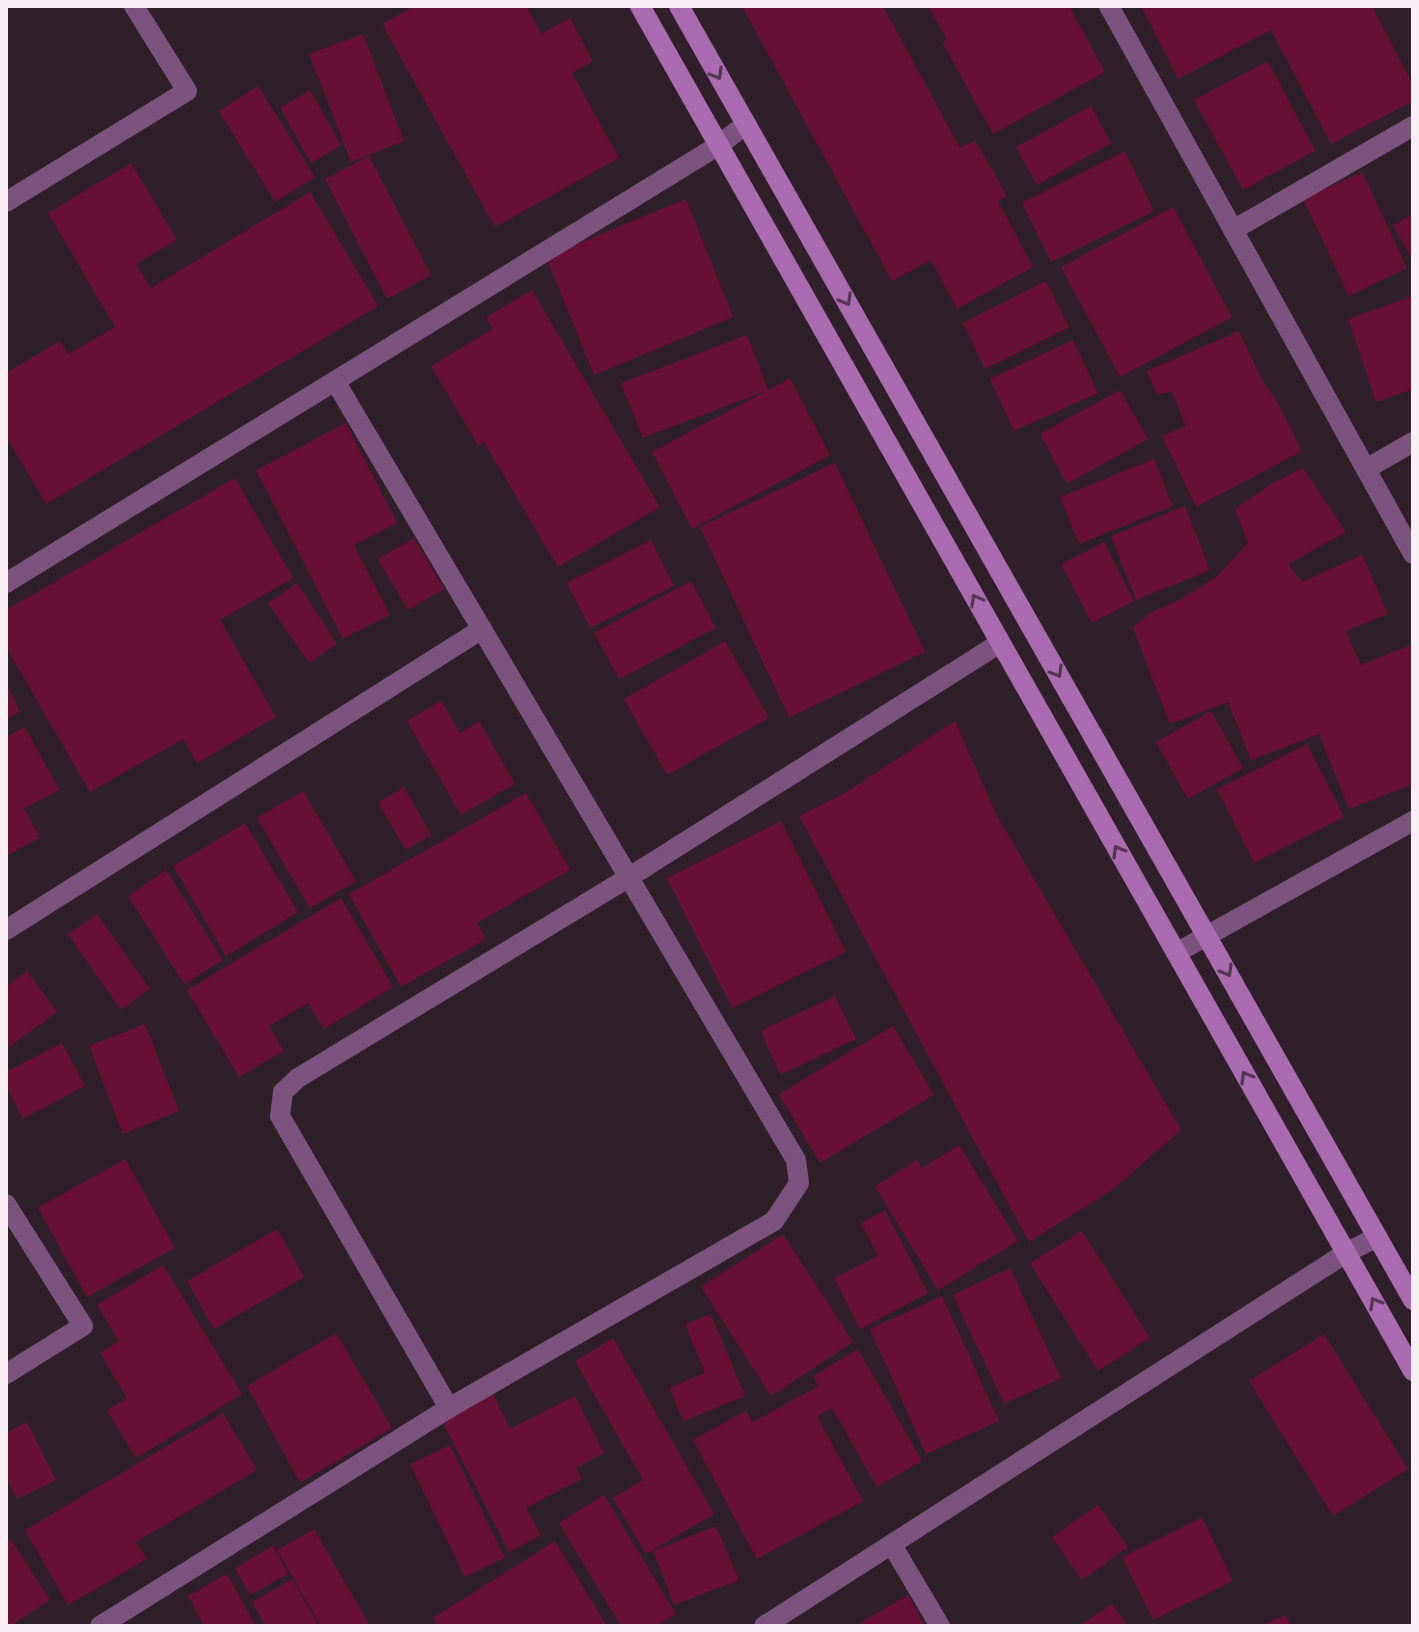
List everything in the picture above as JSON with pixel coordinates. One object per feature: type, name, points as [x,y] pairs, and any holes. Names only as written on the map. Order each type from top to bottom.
[{"type":"street","points":[[6,202],[187,91],[134,6]]},
{"type":"street","points":[[640,6],[1413,1371]]},
{"type":"street","points":[[679,6],[1413,1300]]},
{"type":"street","points":[[1109,6],[1413,554]]},
{"type":"street","points":[[6,583],[719,145],[746,124]]},
{"type":"street","points":[[1233,230],[1413,126]]},
{"type":"street","points":[[100,1626],[449,1408],[774,1221],[799,1183],[796,1160],[631,876],[335,381]]},
{"type":"street","points":[[1366,469],[1413,442]]},
{"type":"street","points":[[6,930],[482,629]]},
{"type":"street","points":[[449,1408],[280,1116],[283,1092],[298,1078],[631,876],[1000,643]]},
{"type":"street","points":[[1176,953],[1413,821]]},
{"type":"street","points":[[6,1204],[83,1326],[6,1374]]},
{"type":"street","points":[[764,1626],[1346,1253],[1377,1237]]},
{"type":"street","points":[[892,1545],[940,1626]]},
{"type":"building","points":[[414,6],[526,6],[541,34],[570,18],[593,61],[572,73],[619,158],[495,227],[382,24]]},
{"type":"building","points":[[742,6],[883,6],[960,148],[975,140],[1007,196],[998,201],[1033,267],[957,309],[931,260],[892,281]]},
{"type":"building","points":[[928,6],[1069,6],[1105,72],[993,134],[942,42],[947,40]]},
{"type":"building","points":[[1141,6],[1372,6],[1413,85],[1413,101],[1331,144],[1271,30],[1178,79]]},
{"type":"building","points":[[363,34],[404,141],[351,162],[309,54]]},
{"type":"building","points":[[1268,61],[1315,151],[1243,190],[1194,100]]},
{"type":"building","points":[[258,86],[315,177],[275,202],[219,111]]},
{"type":"building","points":[[310,90],[341,145],[311,163],[280,108]]},
{"type":"building","points":[[1091,106],[1111,143],[1037,185],[1016,147]]},
{"type":"building","points":[[1125,151],[1154,211],[1051,262],[1022,203]]},
{"type":"building","points":[[369,156],[431,275],[387,299],[325,179]]},
{"type":"building","points":[[131,163],[177,240],[136,264],[151,288],[310,192],[378,306],[46,504],[6,436],[6,373],[60,341],[68,354],[115,327],[48,213]]},
{"type":"building","points":[[1362,172],[1407,268],[1349,296],[1303,199]]},
{"type":"building","points":[[686,199],[733,317],[594,375],[546,257]]},
{"type":"building","points":[[1173,207],[1232,317],[1120,377],[1061,267]]},
{"type":"building","points":[[1413,214],[1413,261],[1393,225]]},
{"type":"building","points":[[1046,281],[1069,327],[985,369],[963,323]]},
{"type":"building","points":[[532,290],[660,507],[558,567],[484,442],[478,445],[431,366],[493,329],[486,317]]},
{"type":"building","points":[[1413,296],[1413,389],[1376,402],[1348,319]]},
{"type":"building","points":[[1239,331],[1302,451],[1196,507],[1162,436],[1186,426],[1172,392],[1157,394],[1147,371]]},
{"type":"building","points":[[747,335],[768,390],[643,438],[621,383]]},
{"type":"building","points":[[1073,340],[1098,393],[1014,431],[990,379]]},
{"type":"building","points":[[790,378],[830,455],[692,529],[652,452]]},
{"type":"building","points":[[1120,390],[1148,439],[1067,484],[1040,434]]},
{"type":"building","points":[[346,423],[397,523],[354,545],[390,615],[343,639],[256,470]]},
{"type":"building","points":[[1154,459],[1173,506],[1079,544],[1060,497]]},
{"type":"building","points":[[835,463],[925,652],[789,718],[700,527]]},
{"type":"building","points":[[1303,468],[1346,532],[1288,564],[1302,582],[1362,555],[1388,614],[1346,631],[1361,665],[1413,644],[1413,784],[1349,809],[1319,734],[1251,760],[1228,702],[1170,724],[1133,628],[1148,614],[1181,599],[1216,577],[1248,543],[1235,509],[1274,482]]},
{"type":"building","points":[[235,478],[293,578],[220,620],[276,717],[197,763],[183,739],[90,792],[6,647],[6,610]]},
{"type":"building","points":[[1185,506],[1210,570],[1136,600],[1111,536]]},
{"type":"building","points":[[414,538],[444,589],[408,610],[378,559]]},
{"type":"building","points":[[651,540],[674,586],[590,628],[567,583]]},
{"type":"building","points":[[1104,542],[1134,601],[1092,623],[1061,564]]},
{"type":"building","points":[[691,581],[716,628],[619,679],[594,633]]},
{"type":"building","points":[[297,583],[337,644],[309,663],[268,603]]},
{"type":"building","points":[[725,641],[769,718],[667,775],[624,699]]},
{"type":"building","points":[[6,681],[20,713],[6,719]]},
{"type":"building","points":[[441,701],[460,733],[479,721],[515,784],[461,815],[407,721]]},
{"type":"building","points":[[1211,711],[1243,768],[1188,799],[1156,742]]},
{"type":"building","points":[[955,721],[996,814],[1181,1130],[1112,1190],[1029,1242],[799,816],[845,793]]},
{"type":"building","points":[[25,727],[59,790],[24,808],[40,838],[6,856],[6,737]]},
{"type":"building","points":[[1307,744],[1344,817],[1254,863],[1217,789]]},
{"type":"building","points":[[404,787],[431,835],[406,850],[378,802]]},
{"type":"building","points":[[303,791],[356,881],[310,908],[257,818]]},
{"type":"building","points":[[526,793],[570,870],[477,923],[486,939],[401,987],[349,894]]},
{"type":"building","points":[[781,821],[846,952],[732,1008],[667,878]]},
{"type":"building","points":[[245,823],[298,912],[226,956],[173,866]]},
{"type":"building","points":[[166,870],[223,960],[184,984],[128,896]]},
{"type":"building","points":[[341,898],[393,987],[324,1029],[308,1003],[269,1026],[284,1051],[239,1077],[187,990]]},
{"type":"building","points":[[97,914],[150,989],[121,1010],[68,934]]},
{"type":"building","points":[[27,971],[57,1012],[6,1049],[6,987]]},
{"type":"building","points":[[835,996],[856,1039],[780,1075],[761,1031]]},
{"type":"building","points":[[145,1024],[179,1111],[123,1134],[89,1046]]},
{"type":"building","points":[[893,1026],[934,1095],[820,1163],[779,1094]]},
{"type":"building","points":[[62,1043],[85,1086],[23,1119],[6,1085],[6,1072]]},
{"type":"building","points":[[959,1145],[1018,1241],[938,1290],[875,1186],[917,1160],[922,1168]]},
{"type":"building","points":[[125,1159],[175,1248],[87,1297],[38,1208]]},
{"type":"building","points":[[885,1210],[928,1293],[860,1329],[834,1278],[878,1256],[861,1223]]},
{"type":"building","points":[[277,1229],[304,1277],[214,1329],[187,1281]]},
{"type":"building","points":[[1082,1231],[1150,1338],[1098,1371],[1030,1263]]},
{"type":"building","points":[[783,1234],[853,1342],[771,1396],[701,1287]]},
{"type":"building","points":[[163,1265],[242,1394],[136,1458],[107,1410],[127,1398],[100,1353],[119,1341],[97,1305]]},
{"type":"building","points":[[1010,1268],[1061,1378],[1004,1404],[953,1295]]},
{"type":"building","points":[[942,1296],[999,1421],[926,1454],[870,1329]]},
{"type":"building","points":[[711,1314],[745,1396],[683,1421],[669,1388],[705,1373],[685,1324]]},
{"type":"building","points":[[336,1333],[392,1428],[300,1483],[247,1386]]},
{"type":"building","points":[[1324,1334],[1408,1469],[1333,1516],[1249,1381]]},
{"type":"building","points":[[613,1338],[714,1514],[646,1554],[613,1498],[643,1480],[575,1361]]},
{"type":"building","points":[[858,1349],[922,1461],[877,1487],[832,1408],[817,1416],[863,1501],[757,1559],[693,1440],[746,1411],[752,1422],[819,1386],[813,1376]]},
{"type":"building","points":[[491,1391],[510,1429],[575,1396],[604,1453],[576,1468],[582,1479],[526,1508],[541,1535],[509,1552],[440,1417]]},
{"type":"building","points":[[223,1413],[257,1470],[136,1542],[147,1559],[68,1605],[25,1530]]},
{"type":"building","points":[[27,1422],[56,1480],[17,1499],[6,1477],[6,1433]]},
{"type":"building","points":[[450,1445],[505,1558],[465,1577],[410,1464]]},
{"type":"building","points":[[604,1495],[676,1614],[656,1626],[621,1626],[559,1523]]},
{"type":"building","points":[[1098,1505],[1128,1547],[1082,1580],[1052,1537]]},
{"type":"building","points":[[1202,1517],[1233,1581],[1153,1620],[1122,1557]]},
{"type":"building","points":[[716,1526],[739,1580],[674,1605],[653,1551]]},
{"type":"building","points":[[314,1529],[370,1626],[321,1626],[277,1550]]},
{"type":"building","points":[[10,1538],[50,1600],[6,1626],[6,1541]]},
{"type":"building","points":[[555,1541],[607,1626],[438,1626],[433,1618]]},
{"type":"building","points":[[273,1546],[288,1574],[250,1595],[235,1568]]},
{"type":"building","points":[[227,1574],[256,1626],[204,1626],[188,1596]]},
{"type":"building","points":[[292,1579],[319,1626],[266,1626],[252,1602]]},
{"type":"building","points":[[908,1595],[925,1626],[855,1626]]},
{"type":"building","points":[[1112,1604],[1128,1626],[1079,1626]]},
{"type":"building","points":[[1285,1615],[1291,1626],[1262,1626]]}]
